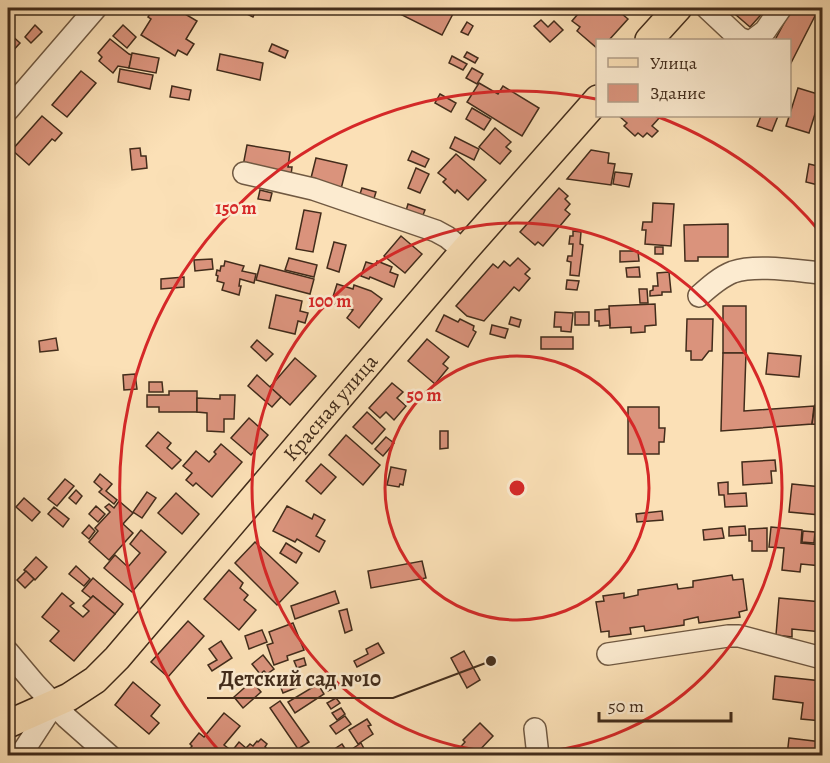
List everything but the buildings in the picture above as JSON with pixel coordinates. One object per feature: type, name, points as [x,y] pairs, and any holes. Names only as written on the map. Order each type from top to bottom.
[{"type":"main road","points":[[650,39],[678,8]]},
{"type":"main road","name":"Красная улица","points":[[8,724],[82,689],[106,670],[596,100]]},
{"type":"street","points":[[8,110],[96,8]]},
{"type":"street","points":[[707,8],[742,39]]},
{"type":"street","points":[[754,39],[765,31],[781,8]]},
{"type":"street","points":[[244,173],[313,189],[436,231],[464,251]]},
{"type":"street","points":[[699,296],[723,277],[746,269],[822,273]]},
{"type":"street","points":[[608,654],[739,636],[822,658]]},
{"type":"street","points":[[8,652],[34,684],[110,756]]},
{"type":"street","points":[[8,667],[34,684]]},
{"type":"street","points":[[20,756],[54,704]]},
{"type":"street","points":[[535,729],[538,756]]},
{"type":"place","name":"Детский сад №10","points":[[491,661]]}]
